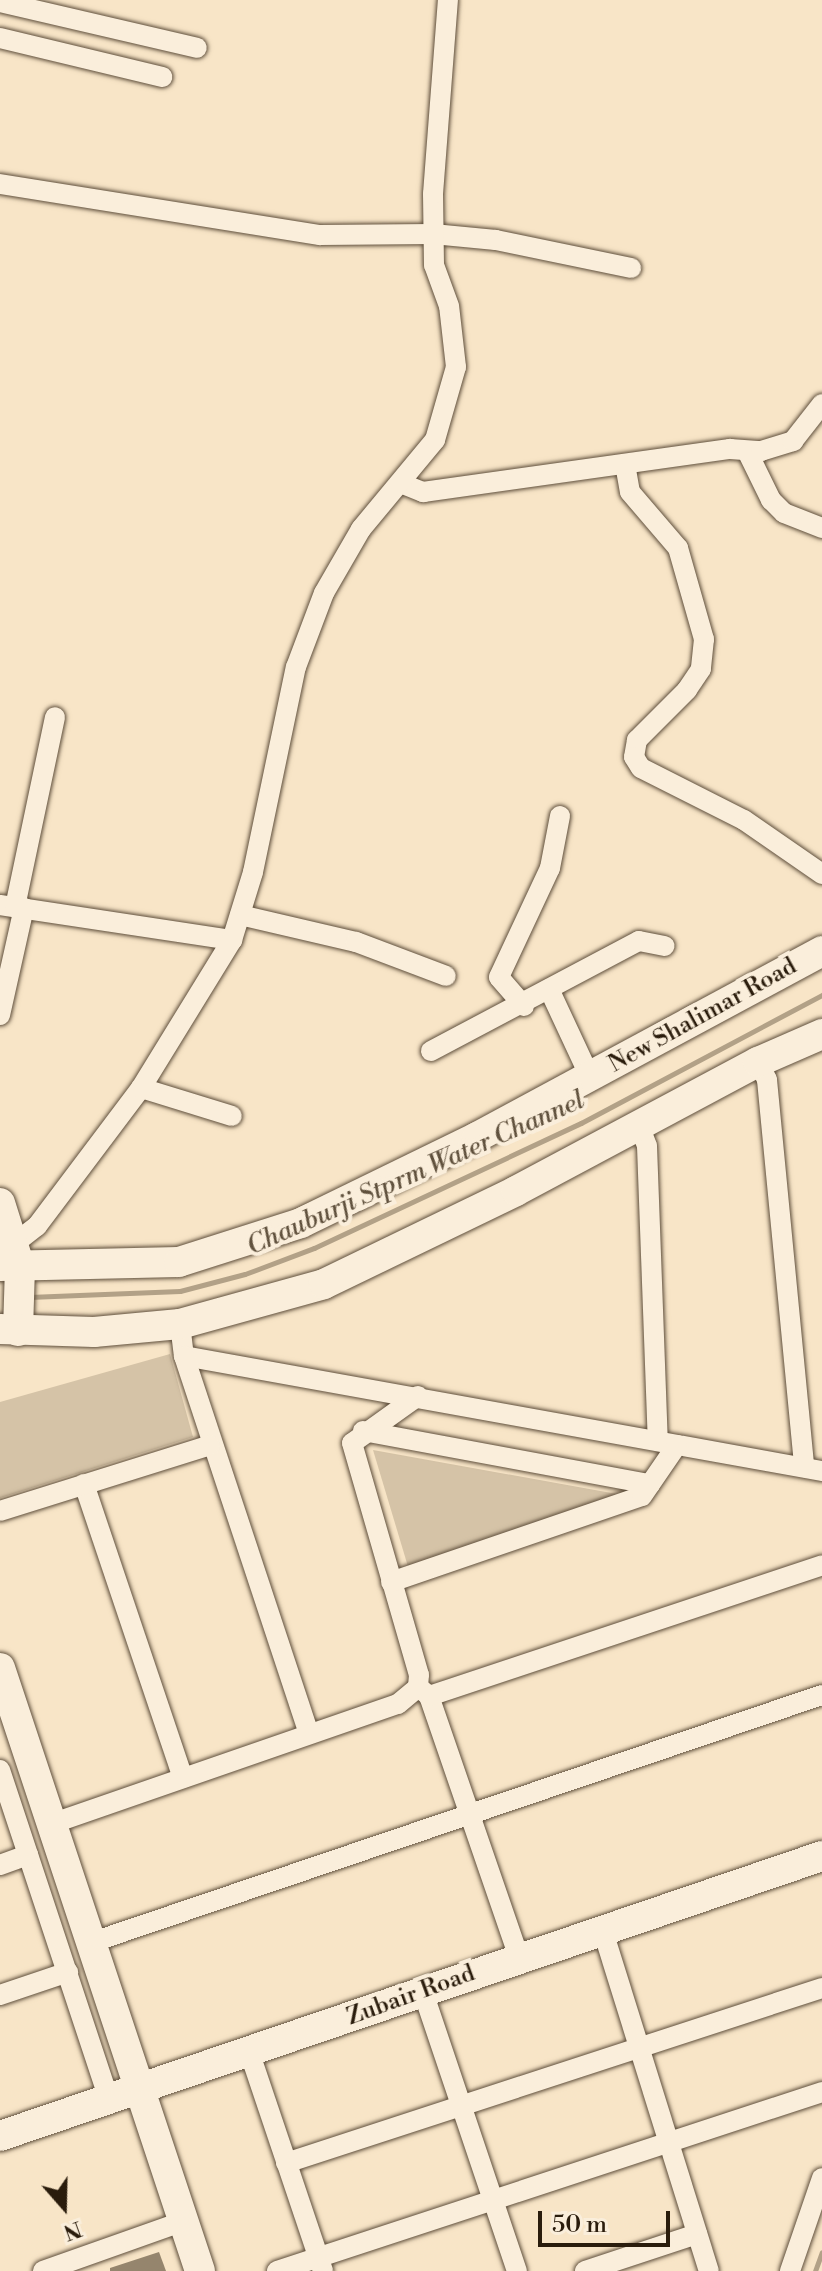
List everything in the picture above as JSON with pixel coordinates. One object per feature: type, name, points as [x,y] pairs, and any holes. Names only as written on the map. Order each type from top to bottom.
[{"type":"street","points":[[14,1263],[37,1226],[141,1088],[232,940],[296,667],[324,593],[361,529],[403,484],[435,440],[456,367],[453,327],[434,265],[433,234],[448,0]]},
{"type":"street","points":[[0,2],[197,48]]},
{"type":"street","points":[[0,38],[162,77]]},
{"type":"street","points":[[0,184],[320,235],[433,234],[496,240],[631,268]]},
{"type":"street","points":[[403,484],[423,492],[625,464],[747,451],[793,441],[822,404]]},
{"type":"street","points":[[747,451],[771,500],[784,513],[822,528]]},
{"type":"street","points":[[625,464],[630,492],[678,548],[704,639],[701,669],[687,690],[637,740],[634,757],[641,768],[744,820],[822,874]]},
{"type":"street","points":[[0,1015],[13,907],[55,717]]},
{"type":"street","points":[[524,1006],[499,977],[550,868],[560,816]]},
{"type":"street","points":[[13,907],[232,940]]},
{"type":"street","points":[[240,915],[356,942],[446,976]]},
{"type":"street","points":[[431,1051],[524,1006],[549,989],[639,941],[665,946]]},
{"type":"street","name":"New Shalimar Road","points":[[14,1263],[179,1262],[250,1242],[397,1179],[822,951]]},
{"type":"street","points":[[549,989],[590,1077]]},
{"type":"street","points":[[0,1203],[14,1263],[12,1325],[94,1332],[180,1324],[324,1284],[758,1062],[822,1034]]},
{"type":"street","points":[[184,1356],[813,1469],[767,1080],[758,1062]]},
{"type":"street","points":[[141,1088],[232,1116]]},
{"type":"street","points":[[391,1582],[642,1496],[650,1484],[668,1443],[647,1146],[639,1125]]},
{"type":"street","points":[[180,1324],[184,1356],[210,1445],[309,1733]]},
{"type":"street","points":[[418,1396],[363,1431],[352,1443],[424,1691],[519,1958]]},
{"type":"street","points":[[363,1431],[650,1484]]},
{"type":"street","points":[[0,1511],[210,1445]]},
{"type":"street","points":[[84,1484],[183,1778]]},
{"type":"street","points":[[51,1824],[398,1704],[424,1691],[822,1565]]},
{"type":"street","points":[[0,1668],[90,1943],[143,2090],[200,2271]]},
{"type":"street","points":[[90,1943],[822,1695]]},
{"type":"street","points":[[0,1770],[109,2099]]},
{"type":"street","points":[[0,1865],[28,1855]]},
{"type":"street","name":"Zubair Road","points":[[0,2136],[250,2054],[602,1928],[822,1856]]},
{"type":"street","points":[[602,1928],[709,2271]]},
{"type":"street","points":[[0,1995],[68,1972]]},
{"type":"street","points":[[286,2163],[822,1988]]},
{"type":"street","points":[[423,1992],[517,2271]]},
{"type":"street","points":[[250,2054],[321,2264]]},
{"type":"street","points":[[277,2271],[321,2264],[492,2199],[668,2139],[822,2092]]},
{"type":"street","points":[[790,2271],[822,2178]]},
{"type":"street","points":[[52,2270],[184,2221]]},
{"type":"street","points":[[585,2271],[697,2234]]},
{"type":"shaded area","points":[[170,1354],[193,1437],[0,1498],[0,1402]]},
{"type":"shaded area","points":[[373,1450],[628,1496],[409,1570]]},
{"type":"building","points":[[159,2252],[166,2271],[110,2271],[110,2268]]},
{"type":"waterway","name":"Chauburji Stprm Water Channel","points":[[29,1297],[180,1291],[245,1274],[314,1248],[581,1123],[822,995]]},
{"type":"waterway","points":[[815,2271],[822,2252]]}]
